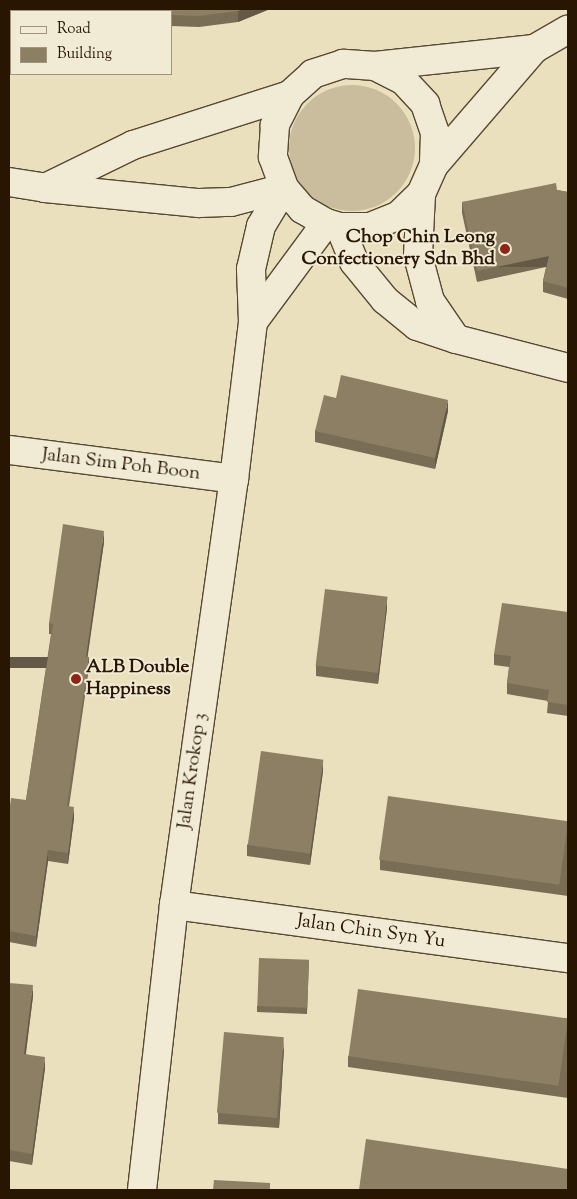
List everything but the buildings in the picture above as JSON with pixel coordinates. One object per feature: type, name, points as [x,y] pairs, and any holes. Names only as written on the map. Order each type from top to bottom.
[{"type":"street","points":[[534,49],[375,66],[343,64],[313,74],[290,95],[275,124],[273,157],[284,188],[302,209],[333,225],[370,227],[399,216],[421,194],[434,165],[534,49],[568,29]]},
{"type":"street","points":[[375,66],[403,80],[425,104],[436,134],[434,165]]},
{"type":"street","points":[[44,188],[133,145],[290,95]]},
{"type":"street","points":[[9,182],[44,188],[199,203],[231,202],[284,188]]},
{"type":"street","name":"Jalan Krokop 3","points":[[142,1190],[174,905],[234,479],[253,322],[251,269],[261,226],[284,188]]},
{"type":"street","points":[[421,194],[418,256],[430,301],[456,339]]},
{"type":"street","points":[[333,225],[354,262],[385,300],[417,326],[456,339],[568,368]]},
{"type":"street","name":"Jalan Krokop 3","points":[[253,322],[333,225]]},
{"type":"street","name":"Jalan Sim Poh Boon","points":[[9,450],[234,479]]},
{"type":"street","name":"Jalan Chin Syn Yu","points":[[174,905],[568,958]]},
{"type":"shaded area","points":[[352,85],[376,90],[396,104],[410,124],[415,148],[410,172],[396,192],[376,206],[352,211],[328,206],[308,192],[294,172],[289,148],[294,124],[308,104],[328,90]]},
{"type":"place","name":"Chop Chin Leong Confectionery Sdn Bhd","points":[[505,249]]},
{"type":"place","name":"ALB Double Happiness","points":[[76,679]]}]
